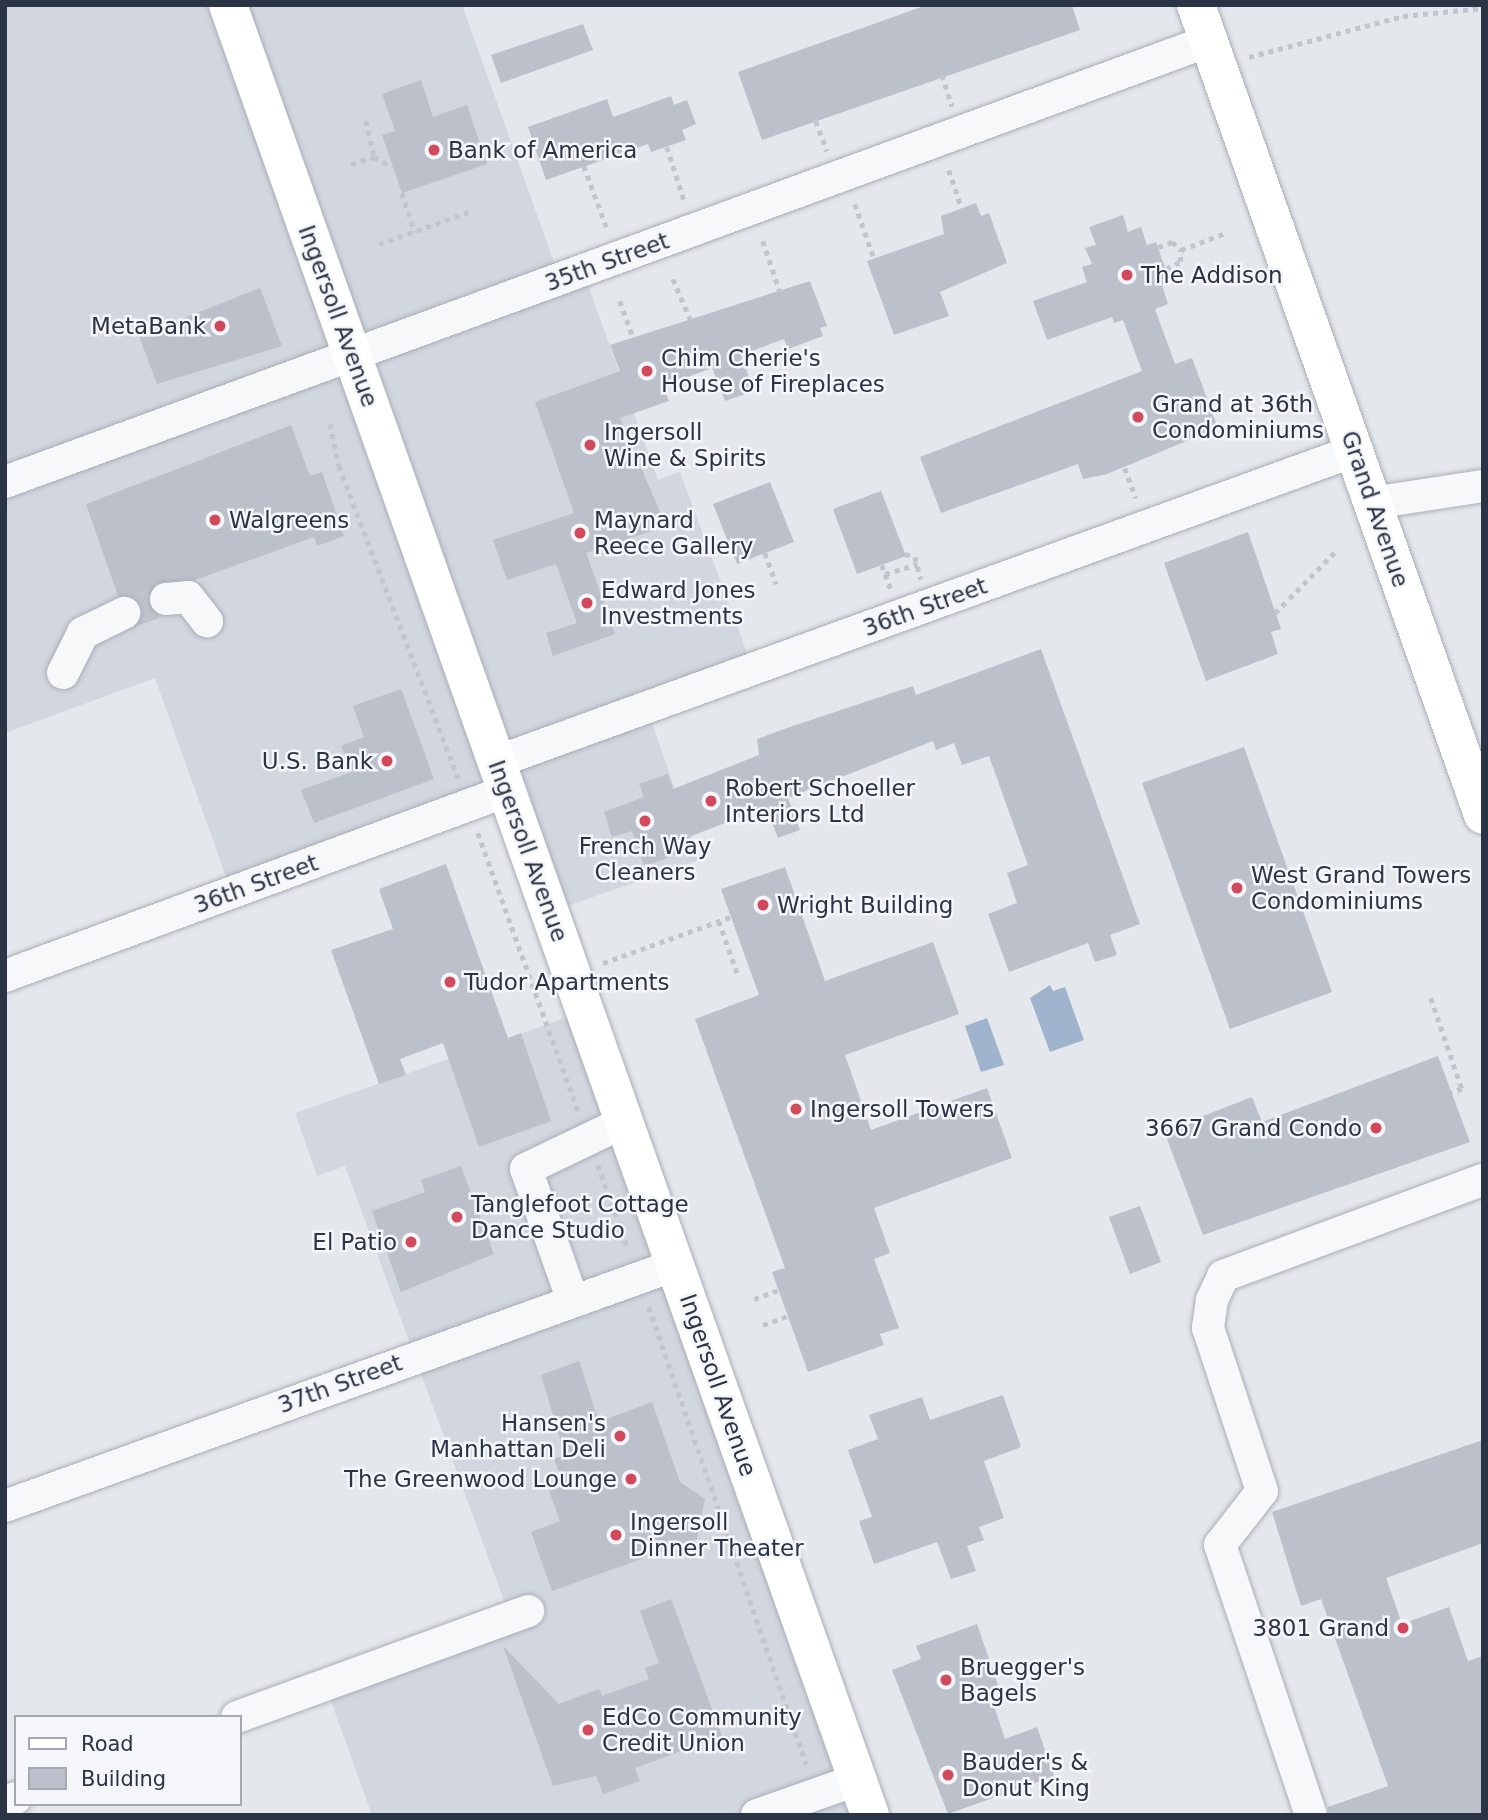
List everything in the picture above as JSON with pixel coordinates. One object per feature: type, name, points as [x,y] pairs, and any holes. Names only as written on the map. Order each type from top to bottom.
[{"type":"main road","name":"Ingersoll Avenue","points":[[228,5],[864,1797]]},
{"type":"main road","name":"Grand Avenue","points":[[1196,5],[1483,814]]},
{"type":"street","name":"35th Street","points":[[5,482],[352,357],[1214,55]]},
{"type":"street","name":"36th Street","points":[[5,976],[501,777],[1354,452]]},
{"type":"street","points":[[1372,503],[1483,486]]},
{"type":"street","points":[[166,599],[188,597],[206,621]]},
{"type":"street","points":[[63,673],[83,633],[124,613]]},
{"type":"street","points":[[573,1301],[526,1169],[624,1122]]},
{"type":"street","points":[[1311,1815],[1220,1545],[1262,1491],[1208,1328],[1212,1300],[1223,1276],[1483,1180]]},
{"type":"street","name":"37th Street","points":[[5,1506],[675,1265]]},
{"type":"street","points":[[242,1715],[528,1611]]},
{"type":"street","points":[[757,1815],[864,1797]]},
{"type":"path","points":[[1214,55],[1270,47],[1305,47],[1403,16],[1483,8]]},
{"type":"path","points":[[942,75],[952,107]]},
{"type":"path","points":[[366,121],[374,157]]},
{"type":"path","points":[[816,121],[827,152]]},
{"type":"path","points":[[667,147],[686,204]]},
{"type":"path","points":[[351,164],[374,157],[393,167]]},
{"type":"path","points":[[584,166],[608,232]]},
{"type":"path","points":[[949,170],[962,209]]},
{"type":"path","points":[[402,193],[415,232]]},
{"type":"path","points":[[855,204],[874,258]]},
{"type":"path","points":[[379,244],[468,212]]},
{"type":"path","points":[[1181,250],[1223,234]]},
{"type":"path","points":[[763,241],[780,292]]},
{"type":"path","points":[[1158,247],[1172,242],[1181,250]]},
{"type":"path","points":[[1166,269],[1180,262],[1181,250]]},
{"type":"path","points":[[673,279],[692,323]]},
{"type":"path","points":[[620,301],[633,337]]},
{"type":"path","points":[[330,424],[339,466],[461,787]]},
{"type":"path","points":[[1125,468],[1140,509]]},
{"type":"path","points":[[1275,613],[1336,551]]},
{"type":"path","points":[[765,553],[776,584]]},
{"type":"path","points":[[905,554],[917,564],[923,586]]},
{"type":"path","points":[[885,574],[917,564]]},
{"type":"path","points":[[882,565],[893,597]]},
{"type":"path","points":[[477,830],[630,1255]]},
{"type":"path","points":[[572,974],[731,917]]},
{"type":"path","points":[[719,921],[739,978]]},
{"type":"path","points":[[1431,998],[1462,1089],[1452,1093]]},
{"type":"path","points":[[754,1299],[779,1290]]},
{"type":"path","points":[[648,1303],[811,1777]]},
{"type":"path","points":[[764,1325],[788,1316]]},
{"type":"shaded area","points":[[5,5],[462,5],[560,279],[583,271],[658,480],[680,472],[753,669],[647,708],[699,860],[550,912],[507,792],[232,893],[155,678],[5,733]]},
{"type":"shaded area","points":[[585,1011],[870,1815],[372,1815],[325,1685],[510,1617],[345,1166],[317,1176],[295,1113]]},
{"type":"water","points":[[1050,985],[1053,991],[1065,987],[1084,1040],[1050,1052],[1030,998]]},
{"type":"water","points":[[987,1018],[1004,1065],[981,1072],[965,1026]]},
{"type":"building","points":[[927,5],[1072,5],[1080,30],[762,140],[738,72]]},
{"type":"building","points":[[583,24],[593,50],[501,83],[491,55]]},
{"type":"building","name":"Bank of America","points":[[421,80],[433,117],[467,105],[487,164],[402,193],[382,135],[395,131],[382,94]]},
{"type":"building","points":[[671,96],[674,105],[687,100],[696,124],[682,130],[686,140],[651,152],[648,144],[546,180],[528,127],[607,99],[613,117]]},
{"type":"building","points":[[976,203],[981,216],[989,213],[1007,263],[940,292],[949,316],[894,335],[867,261],[944,234],[941,216]]},
{"type":"building","points":[[1123,215],[1128,232],[1141,227],[1147,245],[1156,242],[1170,282],[1162,285],[1168,304],[1155,309],[1175,364],[1192,358],[1218,428],[1107,474],[1083,479],[1078,464],[941,513],[920,457],[1142,371],[1123,320],[1114,323],[1112,317],[1047,340],[1033,301],[1087,282],[1082,267],[1092,264],[1085,248],[1096,245],[1089,227]]},
{"type":"building","points":[[810,281],[827,326],[820,328],[823,336],[788,349],[784,339],[741,355],[754,391],[725,401],[712,368],[663,386],[669,401],[620,418],[666,526],[586,553],[615,634],[553,656],[546,633],[577,623],[556,564],[507,580],[493,540],[574,513],[535,402],[620,371],[610,345]]},
{"type":"building","name":"MetaBank","points":[[260,288],[282,346],[157,384],[139,336]]},
{"type":"building","name":"Walgreens","points":[[291,425],[310,476],[322,472],[344,536],[317,546],[314,537],[195,580],[156,584],[148,600],[158,616],[140,622],[140,604],[118,596],[86,504]]},
{"type":"building","points":[[770,482],[794,542],[737,564],[713,504]]},
{"type":"building","points":[[881,491],[906,556],[857,574],[833,509]]},
{"type":"building","points":[[1248,532],[1281,629],[1271,632],[1278,654],[1206,681],[1164,563]]},
{"type":"building","points":[[1041,649],[1140,924],[1110,935],[1117,955],[1095,962],[1088,943],[1009,972],[988,914],[1017,903],[1007,873],[1028,865],[989,756],[962,765],[954,743],[936,750],[933,741],[788,798],[800,830],[778,838],[766,807],[689,837],[693,849],[644,866],[632,831],[612,837],[604,812],[644,797],[639,784],[668,774],[673,789],[759,755],[757,739],[913,686],[916,695]]},
{"type":"building","name":"U.S. Bank","points":[[401,689],[434,779],[314,823],[301,790],[351,772],[341,746],[364,737],[353,706]]},
{"type":"building","name":"West Grand Towers Condominiums","points":[[1244,747],[1332,992],[1230,1029],[1142,783]]},
{"type":"building","points":[[446,864],[508,1038],[521,1033],[551,1121],[479,1147],[443,1043],[400,1059],[406,1075],[379,1084],[331,950],[393,929],[379,889]]},
{"type":"building","name":"Ingersoll Towers","points":[[785,867],[825,981],[933,942],[959,1014],[845,1055],[871,1130],[987,1088],[1012,1158],[874,1208],[890,1253],[874,1259],[899,1328],[880,1334],[884,1345],[808,1372],[772,1272],[785,1268],[695,1019],[759,995],[721,889]]},
{"type":"building","points":[[1438,1056],[1470,1142],[1203,1235],[1164,1131],[1252,1097],[1262,1122]]},
{"type":"building","points":[[461,1166],[494,1254],[401,1292],[372,1211],[425,1192],[421,1180]]},
{"type":"building","points":[[1140,1206],[1161,1262],[1130,1274],[1109,1217]]},
{"type":"building","points":[[579,1361],[599,1422],[652,1402],[680,1482],[705,1499],[697,1539],[552,1591],[531,1532],[560,1521],[549,1491],[564,1486],[554,1459],[565,1455],[541,1375]]},
{"type":"building","points":[[1003,1395],[1021,1447],[984,1461],[1004,1518],[979,1527],[984,1540],[967,1546],[976,1571],[951,1579],[937,1542],[874,1564],[859,1521],[872,1517],[848,1450],[878,1439],[869,1415],[922,1397],[930,1420]]},
{"type":"building","name":"3801 Grand","points":[[1483,1440],[1483,1543],[1386,1578],[1402,1624],[1449,1607],[1468,1661],[1483,1656],[1483,1815],[1329,1815],[1328,1807],[1388,1786],[1321,1599],[1301,1606],[1272,1512]]},
{"type":"building","points":[[671,1599],[722,1736],[635,1768],[640,1781],[603,1794],[596,1776],[553,1786],[503,1646],[559,1704],[599,1689],[602,1696],[649,1679],[645,1668],[659,1663],[640,1611]]},
{"type":"building","points":[[977,1624],[1000,1691],[990,1694],[1005,1739],[1037,1727],[1054,1776],[948,1814],[892,1670],[921,1659],[916,1646]]},
{"type":"tunnel","points":[[124,613],[166,599]]},
{"type":"place","name":"Bank of America","points":[[434,150]]},
{"type":"place","name":"The Addison","points":[[1127,275]]},
{"type":"place","name":"MetaBank","points":[[220,326]]},
{"type":"place","name":"Chim Cherie's House of Fireplaces","points":[[647,371]]},
{"type":"place","name":"Grand at 36th Condominiums","points":[[1138,417]]},
{"type":"place","name":"Ingersoll Wine & Spirits","points":[[590,445]]},
{"type":"place","name":"Walgreens","points":[[215,520]]},
{"type":"place","name":"Maynard Reece Gallery","points":[[580,533]]},
{"type":"place","name":"Edward Jones Investments","points":[[587,603]]},
{"type":"place","name":"U.S. Bank","points":[[387,761]]},
{"type":"place","name":"Robert Schoeller Interiors Ltd","points":[[711,801]]},
{"type":"place","name":"French Way Cleaners","points":[[645,821]]},
{"type":"place","name":"West Grand Towers Condominiums","points":[[1237,888]]},
{"type":"place","name":"Wright Building","points":[[763,905]]},
{"type":"place","name":"Tudor Apartments","points":[[450,982]]},
{"type":"place","name":"Ingersoll Towers","points":[[796,1109]]},
{"type":"place","name":"3667 Grand Condo","points":[[1376,1128]]},
{"type":"place","name":"Tanglefoot Cottage Dance Studio","points":[[457,1217]]},
{"type":"place","name":"El Patio","points":[[411,1242]]},
{"type":"place","name":"Hansen's Manhattan Deli","points":[[620,1436]]},
{"type":"place","name":"The Greenwood Lounge","points":[[631,1479]]},
{"type":"place","name":"Ingersoll Dinner Theater","points":[[616,1535]]},
{"type":"place","name":"3801 Grand","points":[[1403,1628]]},
{"type":"place","name":"Bruegger's Bagels","points":[[946,1680]]},
{"type":"place","name":"EdCo Community Credit Union","points":[[588,1730]]},
{"type":"place","name":"Bauder's & Donut King","points":[[948,1775]]}]
